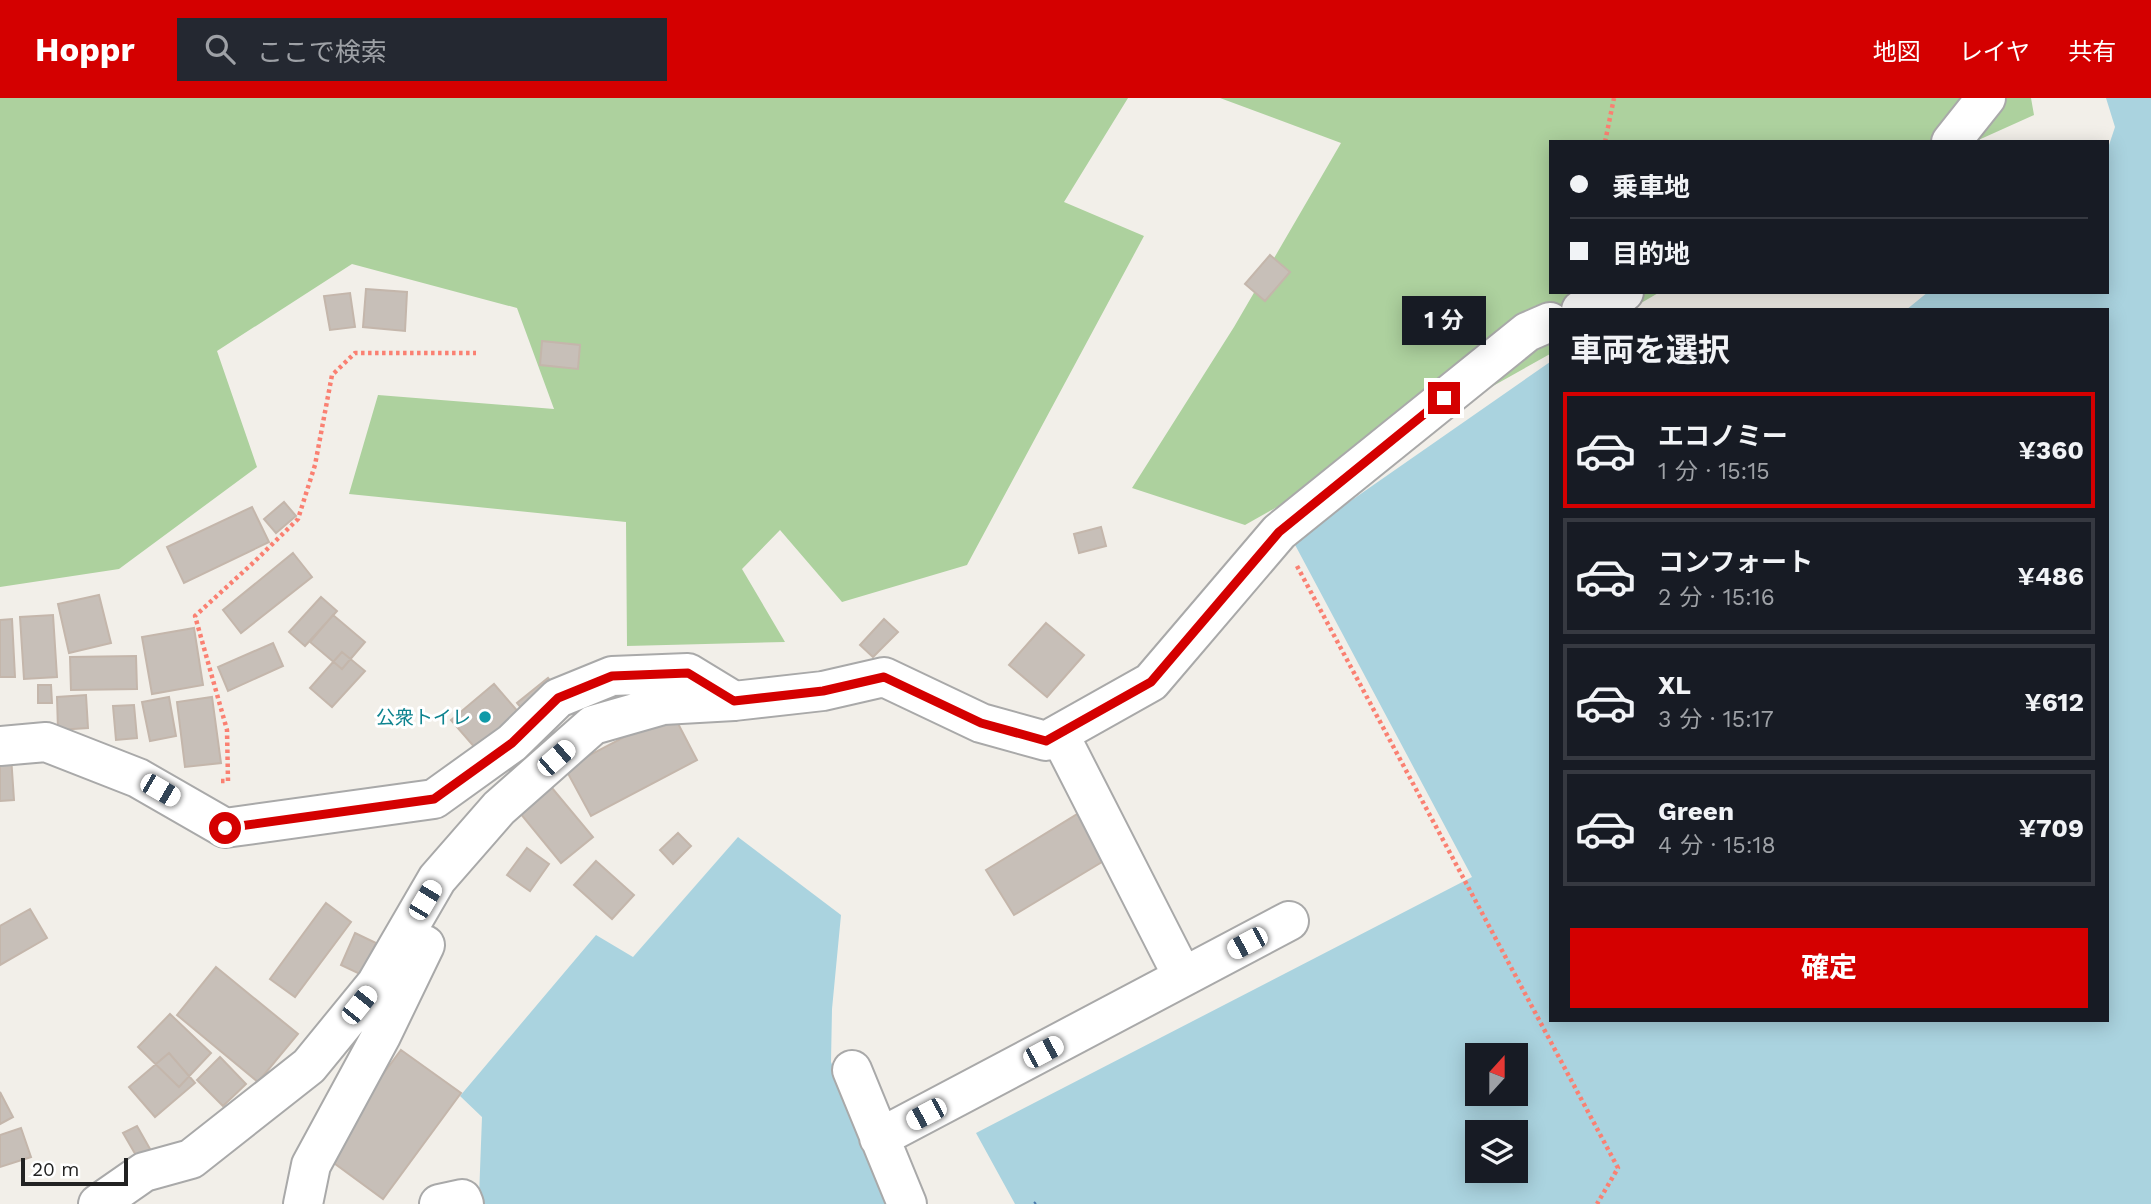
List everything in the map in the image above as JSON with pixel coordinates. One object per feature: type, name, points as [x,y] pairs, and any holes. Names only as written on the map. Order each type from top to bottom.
[{"type":"street","points":[[1953,140],[1986,98]]},
{"type":"street","points":[[1586,308],[1619,294]]},
{"type":"street","points":[[98,1204],[144,1172],[191,1159],[309,1066],[376,984],[437,879],[499,808],[593,725],[663,705],[734,701],[823,691],[884,677],[981,723],[1046,741],[1151,682],[1279,532],[1527,331],[1549,322]]},
{"type":"street","points":[[0,746],[46,742],[138,778],[225,828],[434,799],[512,743],[558,698],[612,676],[688,673],[734,701]]},
{"type":"street","points":[[1059,734],[1183,977]]},
{"type":"street","points":[[303,1204],[311,1165],[381,1036],[450,894],[437,879]]},
{"type":"street","points":[[879,1138],[1289,921]]},
{"type":"street","points":[[852,1070],[907,1204]]},
{"type":"street","points":[[439,1204],[462,1199],[464,1204]]},
{"type":"path","points":[[1605,140],[1614,98]]},
{"type":"path","points":[[215,781],[228,781],[227,730],[195,616],[298,519],[315,465],[332,375],[355,353],[476,353]]},
{"type":"path","points":[[1279,532],[1618,1168],[1597,1204]]},
{"type":"green space","points":[[0,98],[1128,98],[1064,202],[1144,236],[967,565],[842,602],[780,530],[742,569],[785,642],[627,646],[626,522],[349,494],[378,395],[554,409],[517,308],[352,264],[217,351],[257,467],[119,569],[0,587]]},
{"type":"green space","points":[[1220,98],[2031,98],[2034,115],[1978,140],[1549,140],[1549,294],[1657,294],[1632,308],[1549,308],[1549,355],[1245,525],[1132,488],[1234,327],[1341,143]]},
{"type":"water","points":[[2106,98],[2151,98],[2151,1204],[1015,1204],[976,1133],[1472,877],[1293,541],[1549,363],[1549,1022],[2109,1022],[2109,308],[1908,308],[1926,294],[2109,294],[2109,145],[2115,127]]},
{"type":"water","points":[[738,837],[841,915],[832,1009],[831,1062],[893,1204],[481,1204],[482,1117],[460,1096],[596,935],[633,957]]},
{"type":"building","points":[[1270,255],[1290,272],[1265,301],[1245,284]]},
{"type":"building","points":[[366,289],[407,292],[405,331],[363,327]]},
{"type":"building","points":[[350,293],[355,327],[330,330],[324,296]]},
{"type":"building","points":[[542,341],[580,345],[578,369],[540,365]]},
{"type":"building","points":[[284,502],[296,516],[276,533],[264,519]]},
{"type":"building","points":[[252,507],[269,542],[184,583],[167,547]]},
{"type":"building","points":[[1101,527],[1106,546],[1079,553],[1074,534]]},
{"type":"building","points":[[293,553],[312,577],[241,633],[223,610]]},
{"type":"building","points":[[99,595],[111,643],[69,653],[58,604]]},
{"type":"building","points":[[321,597],[337,611],[305,646],[289,632]]},
{"type":"building","points":[[53,615],[57,677],[24,679],[20,617]]},
{"type":"building","points":[[333,615],[365,642],[342,669],[310,642]]},
{"type":"building","points":[[12,619],[15,677],[0,677],[0,620]]},
{"type":"building","points":[[884,619],[898,632],[873,657],[860,645]]},
{"type":"building","points":[[1046,623],[1084,655],[1047,697],[1009,665]]},
{"type":"building","points":[[194,628],[203,685],[152,694],[142,637]]},
{"type":"building","points":[[273,643],[283,666],[228,691],[218,667]]},
{"type":"building","points":[[342,652],[365,671],[332,707],[310,688]]},
{"type":"building","points":[[136,656],[137,689],[71,690],[70,657]]},
{"type":"building","points":[[548,678],[557,689],[527,715],[517,703]]},
{"type":"building","name":"公衆トイレ","points":[[494,684],[520,714],[477,750],[451,720]]},
{"type":"building","points":[[38,685],[51,685],[52,703],[38,703]]},
{"type":"building","points":[[86,695],[88,728],[58,730],[57,697]]},
{"type":"building","points":[[169,697],[176,736],[150,741],[142,702]]},
{"type":"building","points":[[212,697],[221,763],[185,767],[177,702]]},
{"type":"building","points":[[134,705],[137,738],[116,740],[113,706]]},
{"type":"building","points":[[672,712],[697,760],[591,816],[565,768]]},
{"type":"building","points":[[0,756],[11,756],[14,800],[0,801]]},
{"type":"building","points":[[547,782],[593,837],[561,863],[515,807]]},
{"type":"building","points":[[1079,813],[1107,859],[1014,915],[986,870]]},
{"type":"building","points":[[678,833],[691,846],[673,864],[660,850]]},
{"type":"building","points":[[527,848],[549,864],[530,891],[507,875]]},
{"type":"building","points":[[596,861],[634,895],[612,919],[574,885]]},
{"type":"building","points":[[326,903],[351,922],[295,997],[270,979]]},
{"type":"building","points":[[30,909],[47,938],[0,965],[0,926]]},
{"type":"building","points":[[355,933],[376,943],[362,975],[341,965]]},
{"type":"building","points":[[216,967],[298,1034],[258,1082],[177,1015]]},
{"type":"building","points":[[170,1014],[211,1053],[179,1087],[138,1047]]},
{"type":"building","points":[[401,1050],[461,1093],[383,1199],[323,1155]]},
{"type":"building","points":[[169,1053],[195,1083],[155,1117],[129,1087]]},
{"type":"building","points":[[220,1057],[246,1084],[223,1106],[197,1080]]},
{"type":"building","points":[[0,1092],[13,1117],[0,1124]]},
{"type":"building","points":[[137,1126],[150,1149],[137,1157],[123,1133]]},
{"type":"building","points":[[21,1128],[31,1157],[0,1167],[0,1135]]},
{"type":"place","name":"公衆トイレ","points":[[485,717]]},
{"type":"route","points":[[225,828],[434,799],[512,743],[558,698],[612,676],[688,673],[734,701],[823,691],[884,677],[981,723],[1046,741],[1151,682],[1279,532],[1444,398]]}]
